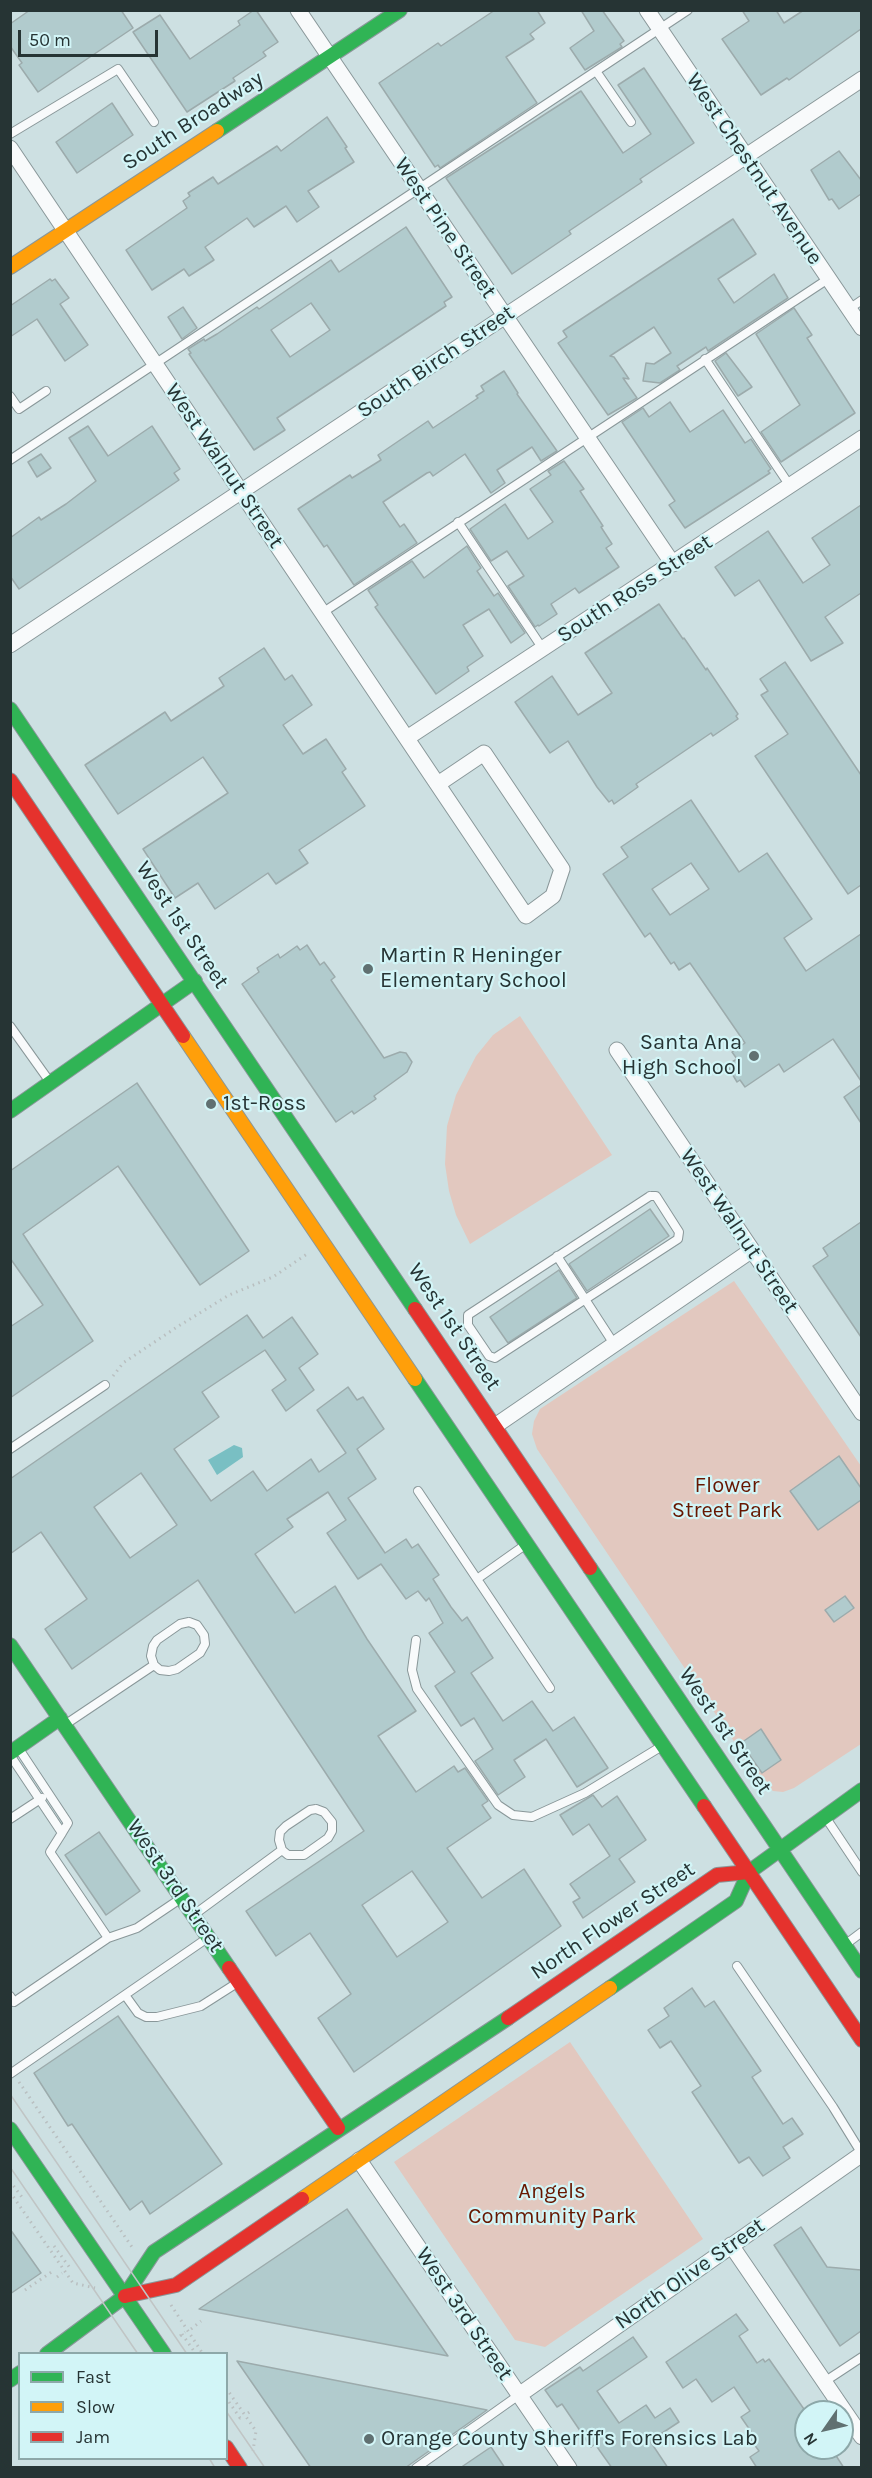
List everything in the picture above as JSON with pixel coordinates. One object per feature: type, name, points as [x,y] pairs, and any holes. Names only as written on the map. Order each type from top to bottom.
[{"type":"main road","name":"South Broadway","points":[[10,267],[399,10]]},
{"type":"main road","name":"West 1st Street","points":[[10,709],[861,1971]]},
{"type":"main road","points":[[10,780],[861,2040]]},
{"type":"main road","points":[[10,1112],[195,981]]},
{"type":"main road","name":"West 3rd Street","points":[[10,1645],[338,2128]]},
{"type":"main road","points":[[13,1752],[62,1721]]},
{"type":"main road","points":[[749,1872],[861,1790]]},
{"type":"main road","name":"North Flower Street","points":[[50,2352],[125,2296],[154,2252],[617,1945],[717,1875],[749,1872],[736,1901],[732,1904],[359,2160],[176,2284],[125,2296]]},
{"type":"main road","points":[[10,2129],[163,2352]]},
{"type":"main road","points":[[228,2450],[240,2468]]},
{"type":"street","name":"West Pine Street","points":[[298,10],[673,564]]},
{"type":"street","name":"West Chestnut Avenue","points":[[647,10],[828,279],[855,305],[861,328]]},
{"type":"street","name":"South Birch Street","points":[[10,645],[861,79]]},
{"type":"street","name":"West Walnut Street","points":[[10,148],[526,916],[553,896],[562,869],[484,753],[438,784]]},
{"type":"street","name":"South Ross Street","points":[[407,738],[861,438]]},
{"type":"street","name":"West Walnut Street","points":[[617,1050],[861,1413]]},
{"type":"street","points":[[495,1426],[752,1250]]},
{"type":"street","name":"North Olive Street","points":[[519,2395],[861,2154]]},
{"type":"street","name":"West 3rd Street","points":[[359,2160],[569,2468]]},
{"type":"street","points":[[731,2245],[861,2437]]},
{"type":"lane","points":[[10,460],[688,10]]},
{"type":"lane","points":[[10,134],[118,69],[154,122]]},
{"type":"lane","points":[[596,71],[631,122]]},
{"type":"lane","points":[[322,612],[828,279]]},
{"type":"lane","points":[[705,359],[790,486]]},
{"type":"lane","points":[[10,396],[19,409],[46,391]]},
{"type":"lane","points":[[458,522],[543,649]]},
{"type":"lane","points":[[10,1026],[51,1083]]},
{"type":"lane","points":[[650,1196],[656,1197],[679,1232],[678,1239],[585,1300],[495,1359],[489,1356],[468,1325],[468,1315],[650,1196]]},
{"type":"lane","points":[[556,1256],[614,1344]]},
{"type":"lane","points":[[10,1449],[105,1385]]},
{"type":"lane","points":[[418,1491],[550,1688]]},
{"type":"lane","points":[[477,1579],[526,1544]]},
{"type":"lane","points":[[189,1622],[197,1625],[204,1635],[205,1644],[200,1653],[177,1669],[160,1670],[154,1665],[151,1656],[153,1646],[158,1640],[180,1624],[189,1622]]},
{"type":"lane","points":[[416,1640],[412,1670],[417,1689],[498,1805],[513,1815],[532,1817],[585,1793],[663,1746]]},
{"type":"lane","points":[[62,1721],[154,1665]]},
{"type":"lane","points":[[13,1752],[49,1793],[68,1822],[50,1852],[108,1938]]},
{"type":"lane","points":[[13,1752],[39,1800],[62,1833]]},
{"type":"lane","points":[[10,1820],[49,1793]]},
{"type":"lane","points":[[310,1810],[324,1812],[332,1822],[332,1831],[328,1838],[304,1855],[288,1855],[282,1850],[279,1840],[280,1832],[310,1810]]},
{"type":"lane","points":[[825,1817],[861,1872]]},
{"type":"lane","points":[[194,1915],[282,1850]]},
{"type":"lane","points":[[10,1996],[14,2002],[108,1938],[137,1928],[183,1897]]},
{"type":"lane","points":[[844,1945],[861,1932]]},
{"type":"lane","points":[[11,2074],[209,1937]]},
{"type":"lane","points":[[737,1966],[833,2107],[861,2154]]},
{"type":"lane","points":[[125,1995],[138,2013],[146,2017],[157,2017],[201,2006],[239,1982]]},
{"type":"lane","points":[[824,2382],[861,2356]]},
{"type":"lane","points":[[416,2468],[519,2395]]},
{"type":"path","points":[[105,1385],[123,1363],[177,1327],[229,1295],[273,1277],[323,1243]]},
{"type":"path","points":[[11,2074],[144,2266]]},
{"type":"path","points":[[10,2181],[24,2200]]},
{"type":"path","points":[[10,2192],[73,2283],[125,2296]]},
{"type":"path","points":[[54,2246],[70,2268]]},
{"type":"path","points":[[25,2290],[52,2271]]},
{"type":"path","points":[[57,2277],[62,2273]]},
{"type":"path","points":[[159,2288],[202,2352]]},
{"type":"path","points":[[191,2329],[201,2321]]},
{"type":"path","points":[[182,2334],[195,2352]]},
{"type":"path","points":[[228,2391],[256,2431],[252,2459]]},
{"type":"path","points":[[229,2402],[240,2418],[243,2416]]},
{"type":"green space","points":[[520,1016],[612,1155],[470,1244],[456,1215],[449,1191],[445,1164],[447,1126],[456,1095],[476,1056],[493,1035]]},
{"type":"green space","name":"Flower Street Park","points":[[734,1281],[861,1466],[861,1744],[794,1788],[783,1792],[773,1791],[760,1780],[537,1449],[532,1434],[534,1421],[540,1409]]},
{"type":"green space","name":"Angels Community Park","points":[[570,2042],[703,2239],[545,2347],[515,2340],[394,2162]]},
{"type":"water","points":[[234,1445],[242,1448],[243,1457],[217,1475],[208,1460]]},
{"type":"building","points":[[30,10],[121,10],[133,28],[38,92],[19,65],[22,63],[10,46],[10,24]]},
{"type":"building","points":[[254,10],[278,42],[263,52],[266,56],[233,78],[235,81],[187,112],[133,32],[160,15],[190,59],[240,25],[238,21]]},
{"type":"building","points":[[495,10],[537,10],[545,23],[530,34],[534,39],[506,57],[537,103],[440,168],[438,165],[435,167],[379,83],[438,43],[441,46]]},
{"type":"building","points":[[581,10],[602,10],[624,41],[620,44],[622,47],[585,70],[570,48],[594,31]]},
{"type":"building","points":[[742,10],[776,10],[784,23],[804,10],[861,10],[861,29],[789,80],[787,78],[761,95],[722,39],[749,21]]},
{"type":"building","points":[[644,68],[694,143],[640,179],[642,182],[569,231],[571,234],[512,274],[446,178],[581,91],[623,153],[651,134],[618,85]]},
{"type":"building","points":[[112,103],[133,135],[77,173],[56,142]]},
{"type":"building","points":[[327,117],[354,162],[308,191],[319,207],[297,222],[286,206],[254,227],[247,218],[205,247],[214,260],[189,276],[184,269],[152,290],[126,250],[187,208],[183,201],[190,196],[188,193],[213,177],[218,184],[277,146],[281,151]]},
{"type":"building","points":[[839,151],[861,180],[861,194],[839,209],[832,199],[829,200],[811,170]]},
{"type":"building","points":[[733,219],[756,254],[718,279],[734,303],[774,274],[788,298],[708,351],[706,347],[677,366],[680,370],[660,383],[643,381],[646,363],[654,364],[671,353],[654,327],[610,356],[614,357],[629,379],[623,378],[637,398],[608,415],[558,343],[567,337],[563,331]]},
{"type":"building","points":[[406,227],[452,297],[444,302],[446,306],[277,418],[285,430],[254,450],[189,354],[191,353],[188,349],[217,334],[257,307],[259,309],[331,260],[339,272]],"holes":[[[311,303],[330,330],[290,357],[271,330]]]},
{"type":"building","points":[[50,279],[52,281],[55,279],[69,298],[60,304],[88,345],[65,361],[37,319],[10,337],[10,306]]},
{"type":"building","points":[[183,307],[197,328],[182,339],[168,317]]},
{"type":"building","points":[[794,308],[812,335],[807,338],[855,413],[781,462],[761,432],[800,405],[756,334]]},
{"type":"building","points":[[726,353],[752,387],[738,396],[715,361]]},
{"type":"building","points":[[504,371],[517,394],[557,451],[541,461],[532,447],[497,470],[505,483],[491,493],[465,454],[433,476],[430,472],[427,473],[383,502],[400,527],[404,524],[417,543],[354,585],[327,545],[324,547],[298,509],[350,475],[352,478],[381,460],[378,455],[428,421],[433,428],[478,398],[476,396],[484,391],[481,386]]},
{"type":"building","points":[[670,402],[690,432],[723,410],[745,443],[751,439],[771,469],[768,471],[770,473],[685,528],[669,505],[675,501],[622,422],[643,408],[649,417]]},
{"type":"building","points":[[88,426],[108,456],[152,426],[180,469],[174,473],[179,480],[19,589],[10,576],[10,538],[39,517],[41,520],[66,504],[96,481],[69,438]]},
{"type":"building","points":[[41,454],[51,468],[37,477],[28,462]]},
{"type":"building","points":[[564,461],[584,489],[580,491],[603,526],[601,527],[612,544],[606,548],[619,567],[579,593],[575,588],[551,604],[557,614],[535,627],[508,586],[524,576],[507,551],[491,561],[470,529],[505,504],[528,539],[553,522],[530,489],[551,475],[548,471]]},
{"type":"building","points":[[861,505],[861,593],[825,617],[843,643],[811,661],[759,580],[735,596],[715,567],[768,531],[803,583],[830,565],[812,538]]},
{"type":"building","points":[[467,546],[481,568],[477,571],[494,596],[498,593],[525,633],[511,643],[489,609],[463,625],[483,656],[467,667],[469,671],[436,694],[375,607],[378,605],[368,590],[412,561],[424,578]]},
{"type":"building","points":[[659,604],[706,670],[707,668],[738,714],[736,716],[738,719],[713,736],[711,733],[636,784],[638,787],[614,804],[612,800],[609,802],[597,787],[568,741],[550,753],[515,702],[552,676],[578,715],[612,693],[585,653]]},
{"type":"building","points":[[264,648],[285,680],[292,675],[312,705],[283,725],[303,754],[326,739],[346,769],[342,772],[365,806],[299,850],[308,863],[276,884],[268,873],[215,909],[198,883],[175,898],[143,849],[228,793],[203,757],[118,814],[85,765],[165,712],[171,721],[224,686],[219,678]]},
{"type":"building","points":[[785,662],[861,775],[861,885],[848,894],[755,756],[788,734],[761,695],[768,691],[760,679]]},
{"type":"building","points":[[691,800],[739,872],[767,853],[812,919],[784,938],[806,971],[861,934],[861,1081],[833,1039],[784,1072],[779,1064],[745,1087],[740,1080],[737,1082],[727,1065],[737,1059],[732,1052],[745,1043],[690,963],[679,970],[674,962],[671,964],[650,933],[645,937],[603,874],[628,857],[621,847]],"holes":[[[691,863],[709,889],[670,915],[652,889]]]},
{"type":"building","points":[[307,945],[320,965],[324,962],[335,977],[331,980],[384,1058],[400,1052],[406,1053],[412,1062],[407,1072],[374,1096],[376,1099],[354,1114],[352,1111],[336,1122],[242,984],[259,972],[257,968],[278,954],[280,958],[297,946],[300,950]]},
{"type":"building","points":[[137,1083],[249,1251],[200,1285],[118,1166],[23,1234],[93,1341],[10,1398],[10,1327],[43,1305],[10,1258],[10,1171]]},
{"type":"building","points":[[861,1085],[861,1123],[844,1097]]},
{"type":"building","points":[[650,1209],[669,1236],[587,1291],[569,1264]]},
{"type":"building","points":[[861,1222],[861,1337],[813,1266],[828,1256],[823,1248]]},
{"type":"building","points":[[559,1270],[577,1298],[508,1343],[490,1317]]},
{"type":"building","points":[[247,1315],[263,1338],[292,1317],[318,1354],[299,1368],[314,1390],[286,1411],[272,1390],[286,1380],[265,1350],[202,1392],[219,1417],[174,1449],[211,1501],[253,1471],[267,1491],[311,1459],[319,1472],[346,1453],[317,1410],[348,1387],[357,1400],[363,1397],[384,1429],[357,1449],[376,1479],[348,1498],[385,1553],[406,1539],[412,1548],[418,1544],[439,1575],[433,1579],[451,1607],[462,1621],[467,1617],[493,1658],[471,1673],[503,1721],[532,1701],[553,1731],[574,1717],[608,1768],[577,1787],[546,1739],[514,1760],[525,1777],[498,1795],[475,1761],[493,1749],[474,1718],[461,1726],[435,1686],[455,1672],[429,1633],[443,1623],[429,1598],[426,1601],[418,1591],[406,1599],[381,1564],[358,1579],[327,1533],[346,1520],[328,1492],[287,1519],[293,1527],[255,1554],[295,1613],[335,1586],[367,1639],[416,1711],[378,1736],[416,1792],[454,1766],[458,1772],[465,1768],[488,1801],[482,1805],[491,1818],[447,1848],[482,1898],[524,1869],[561,1926],[354,2072],[318,2018],[351,1994],[310,1933],[276,1956],[246,1911],[364,1831],[198,1580],[72,1669],[45,1629],[87,1599],[41,1532],[10,1554],[10,1479]],"holes":[[[141,1473],[177,1525],[130,1558],[94,1507]],[[412,1871],[448,1922],[397,1957],[362,1905]]]},
{"type":"building","points":[[839,1456],[861,1488],[861,1500],[818,1530],[790,1491]]},
{"type":"building","points":[[845,1596],[854,1608],[834,1622],[825,1610]]},
{"type":"building","points":[[761,1729],[781,1760],[762,1773],[741,1743]]},
{"type":"building","points":[[593,1795],[602,1807],[617,1796],[646,1840],[619,1859],[635,1882],[583,1918],[573,1902],[580,1898],[570,1884],[610,1856],[589,1824],[573,1835],[560,1815]]},
{"type":"building","points":[[99,1832],[140,1891],[106,1915],[65,1855]]},
{"type":"building","points":[[692,1988],[705,2007],[714,2001],[761,2071],[752,2077],[783,2124],[792,2118],[803,2134],[783,2147],[790,2158],[763,2176],[749,2157],[739,2163],[692,2092],[701,2086],[671,2041],[660,2048],[648,2030],[669,2016],[664,2008]]},
{"type":"building","points":[[118,2016],[222,2164],[150,2214],[142,2201],[130,2210],[72,2124],[68,2126],[34,2073]]},
{"type":"building","points":[[347,2209],[448,2356],[199,2309]]},
{"type":"building","points":[[801,2227],[827,2267],[861,2270],[861,2331],[840,2346],[774,2245]]},
{"type":"building","points":[[10,2229],[41,2273],[10,2294]]},
{"type":"building","points":[[736,2314],[748,2330],[739,2336],[757,2363],[763,2359],[765,2362],[769,2359],[798,2400],[794,2400],[794,2460],[839,2460],[844,2468],[757,2468],[750,2457],[759,2451],[748,2436],[752,2433],[741,2417],[750,2411],[734,2387],[712,2402],[696,2379],[683,2388],[666,2362]]},
{"type":"building","points":[[633,2337],[647,2357],[597,2391],[619,2423],[646,2405],[655,2418],[670,2408],[679,2422],[650,2441],[668,2468],[612,2468],[595,2444],[591,2447],[562,2404],[557,2407],[545,2390],[580,2367],[583,2371]]},
{"type":"building","name":"Orange County Sheriff's Forensics Lab","points":[[237,2361],[487,2410],[405,2468],[311,2468]]},
{"type":"building","points":[[491,2447],[505,2468],[460,2468]]},
{"type":"tram line","points":[[10,2094],[186,2352]]},
{"type":"tram line","points":[[10,2167],[137,2352]]},
{"type":"tram line","points":[[228,2414],[265,2468]]},
{"type":"tram line","points":[[210,2460],[215,2468]]},
{"type":"traffic: fast","points":[[217,131],[400,10]]},
{"type":"traffic: fast","points":[[10,709],[415,1309]]},
{"type":"traffic: fast","points":[[10,1111],[195,981]]},
{"type":"traffic: fast","points":[[415,1379],[704,1806]]},
{"type":"traffic: fast","points":[[590,1568],[862,1971]]},
{"type":"traffic: fast","points":[[10,1645],[229,1968]]},
{"type":"traffic: fast","points":[[10,1753],[60,1718]]},
{"type":"traffic: fast","points":[[610,1988],[736,1901],[749,1872],[862,1790]]},
{"type":"traffic: fast","points":[[50,2352],[125,2296],[154,2252],[508,2018]]},
{"type":"traffic: fast","points":[[10,2129],[163,2352]]},
{"type":"traffic: fast","points":[[10,2380],[18,2374]]},
{"type":"traffic: slow","points":[[10,267],[217,131]]},
{"type":"traffic: slow","points":[[183,1036],[415,1379]]},
{"type":"traffic: slow","points":[[302,2199],[610,1988]]},
{"type":"traffic: jam","points":[[10,780],[183,1036]]},
{"type":"traffic: jam","points":[[415,1309],[590,1568]]},
{"type":"traffic: jam","points":[[704,1806],[862,2040]]},
{"type":"traffic: jam","points":[[508,2018],[717,1875],[749,1872]]},
{"type":"traffic: jam","points":[[229,1968],[338,2128]]},
{"type":"traffic: jam","points":[[125,2296],[176,2285],[302,2199]]},
{"type":"traffic: jam","points":[[228,2450],[240,2468]]},
{"type":"place","name":"Martin R Heninger Elementary School","points":[[368,969]]},
{"type":"place","name":"Santa Ana High School","points":[[754,1056]]},
{"type":"place","name":"1st-Ross","points":[[211,1104]]},
{"type":"place","name":"Orange County Sheriff's Forensics Lab","points":[[369,2439]]}]
